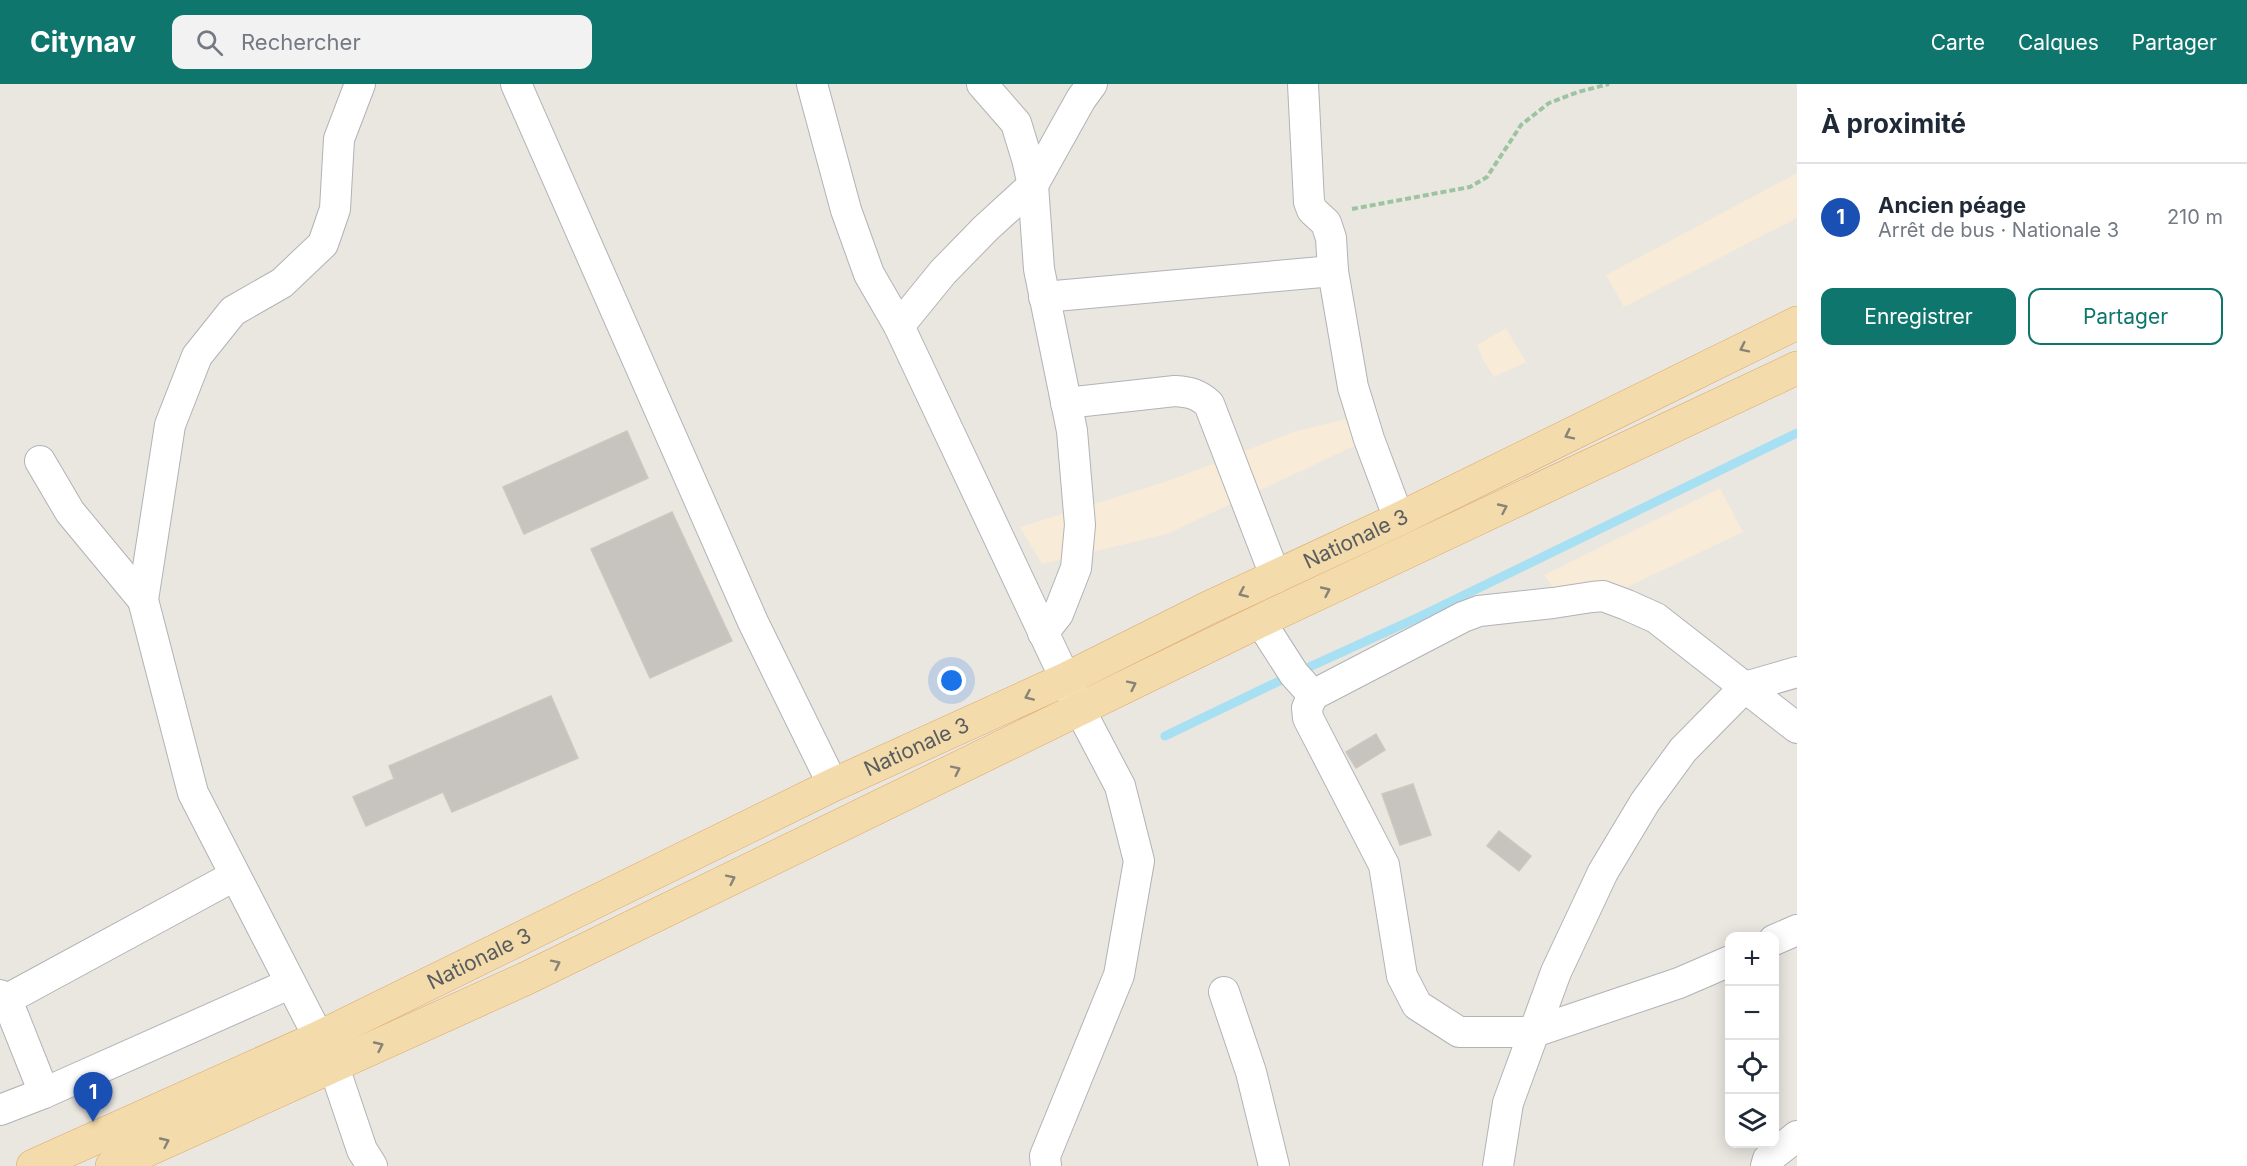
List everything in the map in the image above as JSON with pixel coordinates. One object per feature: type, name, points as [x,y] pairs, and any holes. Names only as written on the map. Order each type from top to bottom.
[{"type":"main road","name":"Nationale 3","points":[[33,1166],[318,1038],[833,785],[1066,679],[1399,519],[1797,323]]},
{"type":"main road","points":[[112,1166],[527,978],[1080,711],[1260,621],[1797,368]]},
{"type":"street","points":[[360,84],[339,139],[335,209],[323,244],[282,283],[233,311],[197,356],[170,425],[143,600],[193,793],[289,984],[334,1067],[362,1150],[372,1166]]},
{"type":"street","points":[[516,84],[753,622],[833,785]]},
{"type":"street","points":[[812,84],[846,210],[869,274],[899,326],[1080,711],[1120,786],[1138,861],[1119,975],[1045,1156],[1046,1166]]},
{"type":"street","points":[[982,84],[1016,123],[1033,185],[1036,238],[1044,297],[1072,431],[1080,525],[1076,568],[1058,614],[1043,633]]},
{"type":"street","points":[[899,326],[943,272],[1033,185],[1081,99],[1092,84]]},
{"type":"street","points":[[1303,84],[1308,202],[1312,210],[1319,214],[1326,223],[1331,238],[1333,271],[1353,387],[1369,439],[1399,519]]},
{"type":"street","points":[[1044,297],[1333,271]]},
{"type":"street","points":[[1066,403],[1175,391],[1190,392],[1200,396],[1209,404],[1276,578]]},
{"type":"street","points":[[40,461],[70,512],[143,600]]},
{"type":"street","points":[[1725,963],[1679,983],[1534,1032],[1459,1032],[1417,1005],[1402,976],[1384,865],[1308,718],[1307,708],[1312,695],[1463,617],[1479,611],[1603,596],[1656,618],[1797,728]]},
{"type":"street","points":[[1260,621],[1294,674],[1312,695]]},
{"type":"street","points":[[1498,1166],[1508,1103],[1556,972],[1604,872],[1646,801],[1683,750],[1745,687],[1797,672]]},
{"type":"street","points":[[44,1093],[2,1000],[234,876]]},
{"type":"street","points":[[1779,938],[1797,930]]},
{"type":"street","points":[[0,1110],[44,1093],[289,984]]},
{"type":"street","points":[[1224,992],[1251,1072],[1274,1166]]},
{"type":"street","points":[[1766,1166],[1768,1159],[1797,1136]]},
{"type":"path","points":[[1319,214],[1470,187],[1486,177],[1521,125],[1549,103],[1609,84]]},
{"type":"shaded area","points":[[1797,173],[1797,218],[1624,307],[1606,275]]},
{"type":"shaded area","points":[[1506,328],[1526,362],[1494,377],[1477,345]]},
{"type":"shaded area","points":[[1362,415],[1369,439],[1167,534],[1042,564],[1020,527],[1171,480],[1293,432]]},
{"type":"shaded area","points":[[1720,488],[1743,532],[1619,591],[1564,604],[1544,575]]},
{"type":"building","points":[[627,431],[648,478],[524,534],[503,487]]},
{"type":"building","points":[[672,512],[732,641],[650,678],[591,549]]},
{"type":"building","points":[[551,696],[578,758],[452,812],[443,792],[366,826],[353,797],[394,779],[389,766]]},
{"type":"building","points":[[1376,734],[1385,750],[1356,768],[1346,752]]},
{"type":"building","points":[[1413,784],[1431,835],[1400,845],[1382,794]]},
{"type":"building","points":[[1499,831],[1531,856],[1519,871],[1487,846]]},
{"type":"waterway","points":[[1165,736],[1419,617],[1797,433]]},
{"type":"place","name":"Ancien péage","points":[[93,1122]]}]
